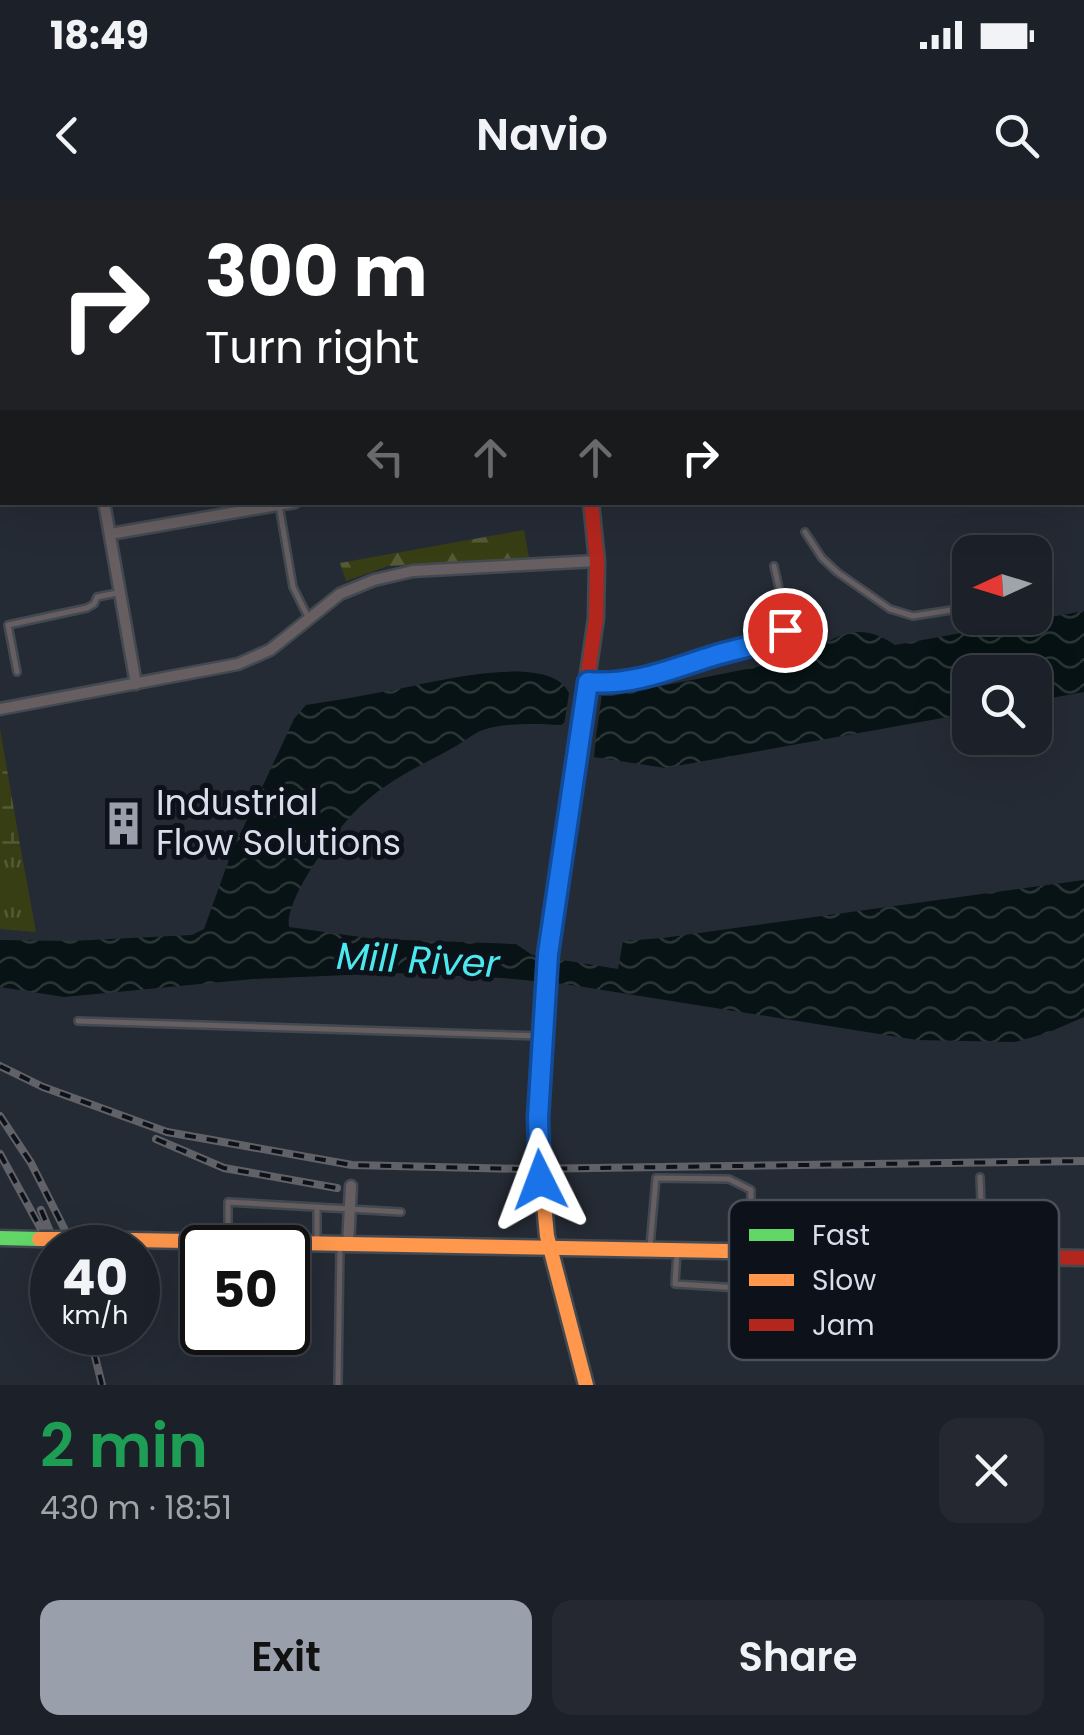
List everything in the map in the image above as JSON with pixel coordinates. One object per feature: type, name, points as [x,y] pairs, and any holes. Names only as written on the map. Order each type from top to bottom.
[{"type":"main road","points":[[586,1385],[549,1248],[538,1141],[548,954],[597,600],[591,505]]},
{"type":"main road","points":[[0,1238],[180,1241]]},
{"type":"main road","points":[[310,1244],[729,1251]]},
{"type":"main road","points":[[1059,1258],[1084,1258]]},
{"type":"street","points":[[105,505],[136,684]]},
{"type":"street","points":[[110,534],[273,505]]},
{"type":"street","points":[[0,708],[228,667],[252,659],[288,638],[340,594],[392,574],[597,561]]},
{"type":"street","points":[[344,1245],[351,1186]]},
{"type":"lane","points":[[279,505],[293,586],[308,618]]},
{"type":"lane","points":[[806,532],[822,558],[837,572],[890,609],[912,616],[952,610]]},
{"type":"lane","points":[[587,688],[650,677],[783,636],[786,619],[774,566]]},
{"type":"lane","points":[[17,672],[8,625],[87,608],[98,597],[120,592]]},
{"type":"lane","points":[[78,1021],[542,1036]]},
{"type":"lane","points":[[980,1177],[981,1200]]},
{"type":"lane","points":[[650,1249],[656,1178],[729,1179],[746,1184],[751,1200]]},
{"type":"lane","points":[[228,1225],[228,1202],[402,1212]]},
{"type":"lane","points":[[317,1209],[317,1244]]},
{"type":"lane","points":[[338,1385],[344,1245]]},
{"type":"lane","points":[[677,1250],[675,1284],[729,1287]]},
{"type":"green space","points":[[524,530],[529,558],[388,566],[346,581],[340,563]]},
{"type":"green space","points":[[0,729],[20,845],[8,847],[8,855],[0,866]]},
{"type":"green space","points":[[20,845],[36,932],[0,929],[0,866],[8,847]]},
{"type":"water","name":"Mill River","points":[[1084,611],[1084,692],[1052,698],[1052,655],[952,655],[952,716],[665,768],[594,757],[597,727],[565,722],[483,730],[397,779],[364,803],[342,826],[304,880],[295,898],[289,927],[375,939],[516,944],[532,955],[618,969],[623,941],[1084,880],[1084,1017],[1047,1033],[1015,1042],[917,1040],[565,984],[394,973],[253,979],[64,997],[0,987],[0,940],[192,935],[204,929],[231,854],[294,719],[306,705],[484,673],[514,672],[539,674],[559,682],[570,696],[612,696],[811,656],[831,640],[851,632],[872,634],[895,645],[952,635],[1052,635],[1052,617]]},
{"type":"pier","points":[[569,693],[602,694],[597,730],[564,725]]},
{"type":"railway","points":[[0,1066],[43,1087],[167,1132],[352,1165],[525,1169],[1084,1161]]},
{"type":"railway","points":[[0,1116],[31,1163],[62,1225]]},
{"type":"railway","points":[[156,1139],[224,1168],[337,1188]]},
{"type":"railway","points":[[0,1154],[39,1225]]},
{"type":"railway","points":[[41,1210],[47,1225]]},
{"type":"railway","points":[[95,1355],[102,1385]]},
{"type":"traffic: fast","points":[[0,1238],[30,1239]]},
{"type":"traffic: slow","points":[[551,931],[538,1141],[547,1236],[586,1385]]},
{"type":"traffic: slow","points":[[160,1241],[729,1251]]},
{"type":"traffic: jam","points":[[551,931],[596,618],[597,561],[591,505]]},
{"type":"traffic: jam","points":[[1059,1258],[1084,1258]]},
{"type":"place","name":"Industrial Flow Solutions","points":[[123,823]]},
{"type":"route","points":[[540,1180],[538,1118],[548,954],[588,682],[611,684],[650,677],[710,656],[766,643],[783,636],[785,630]]}]
